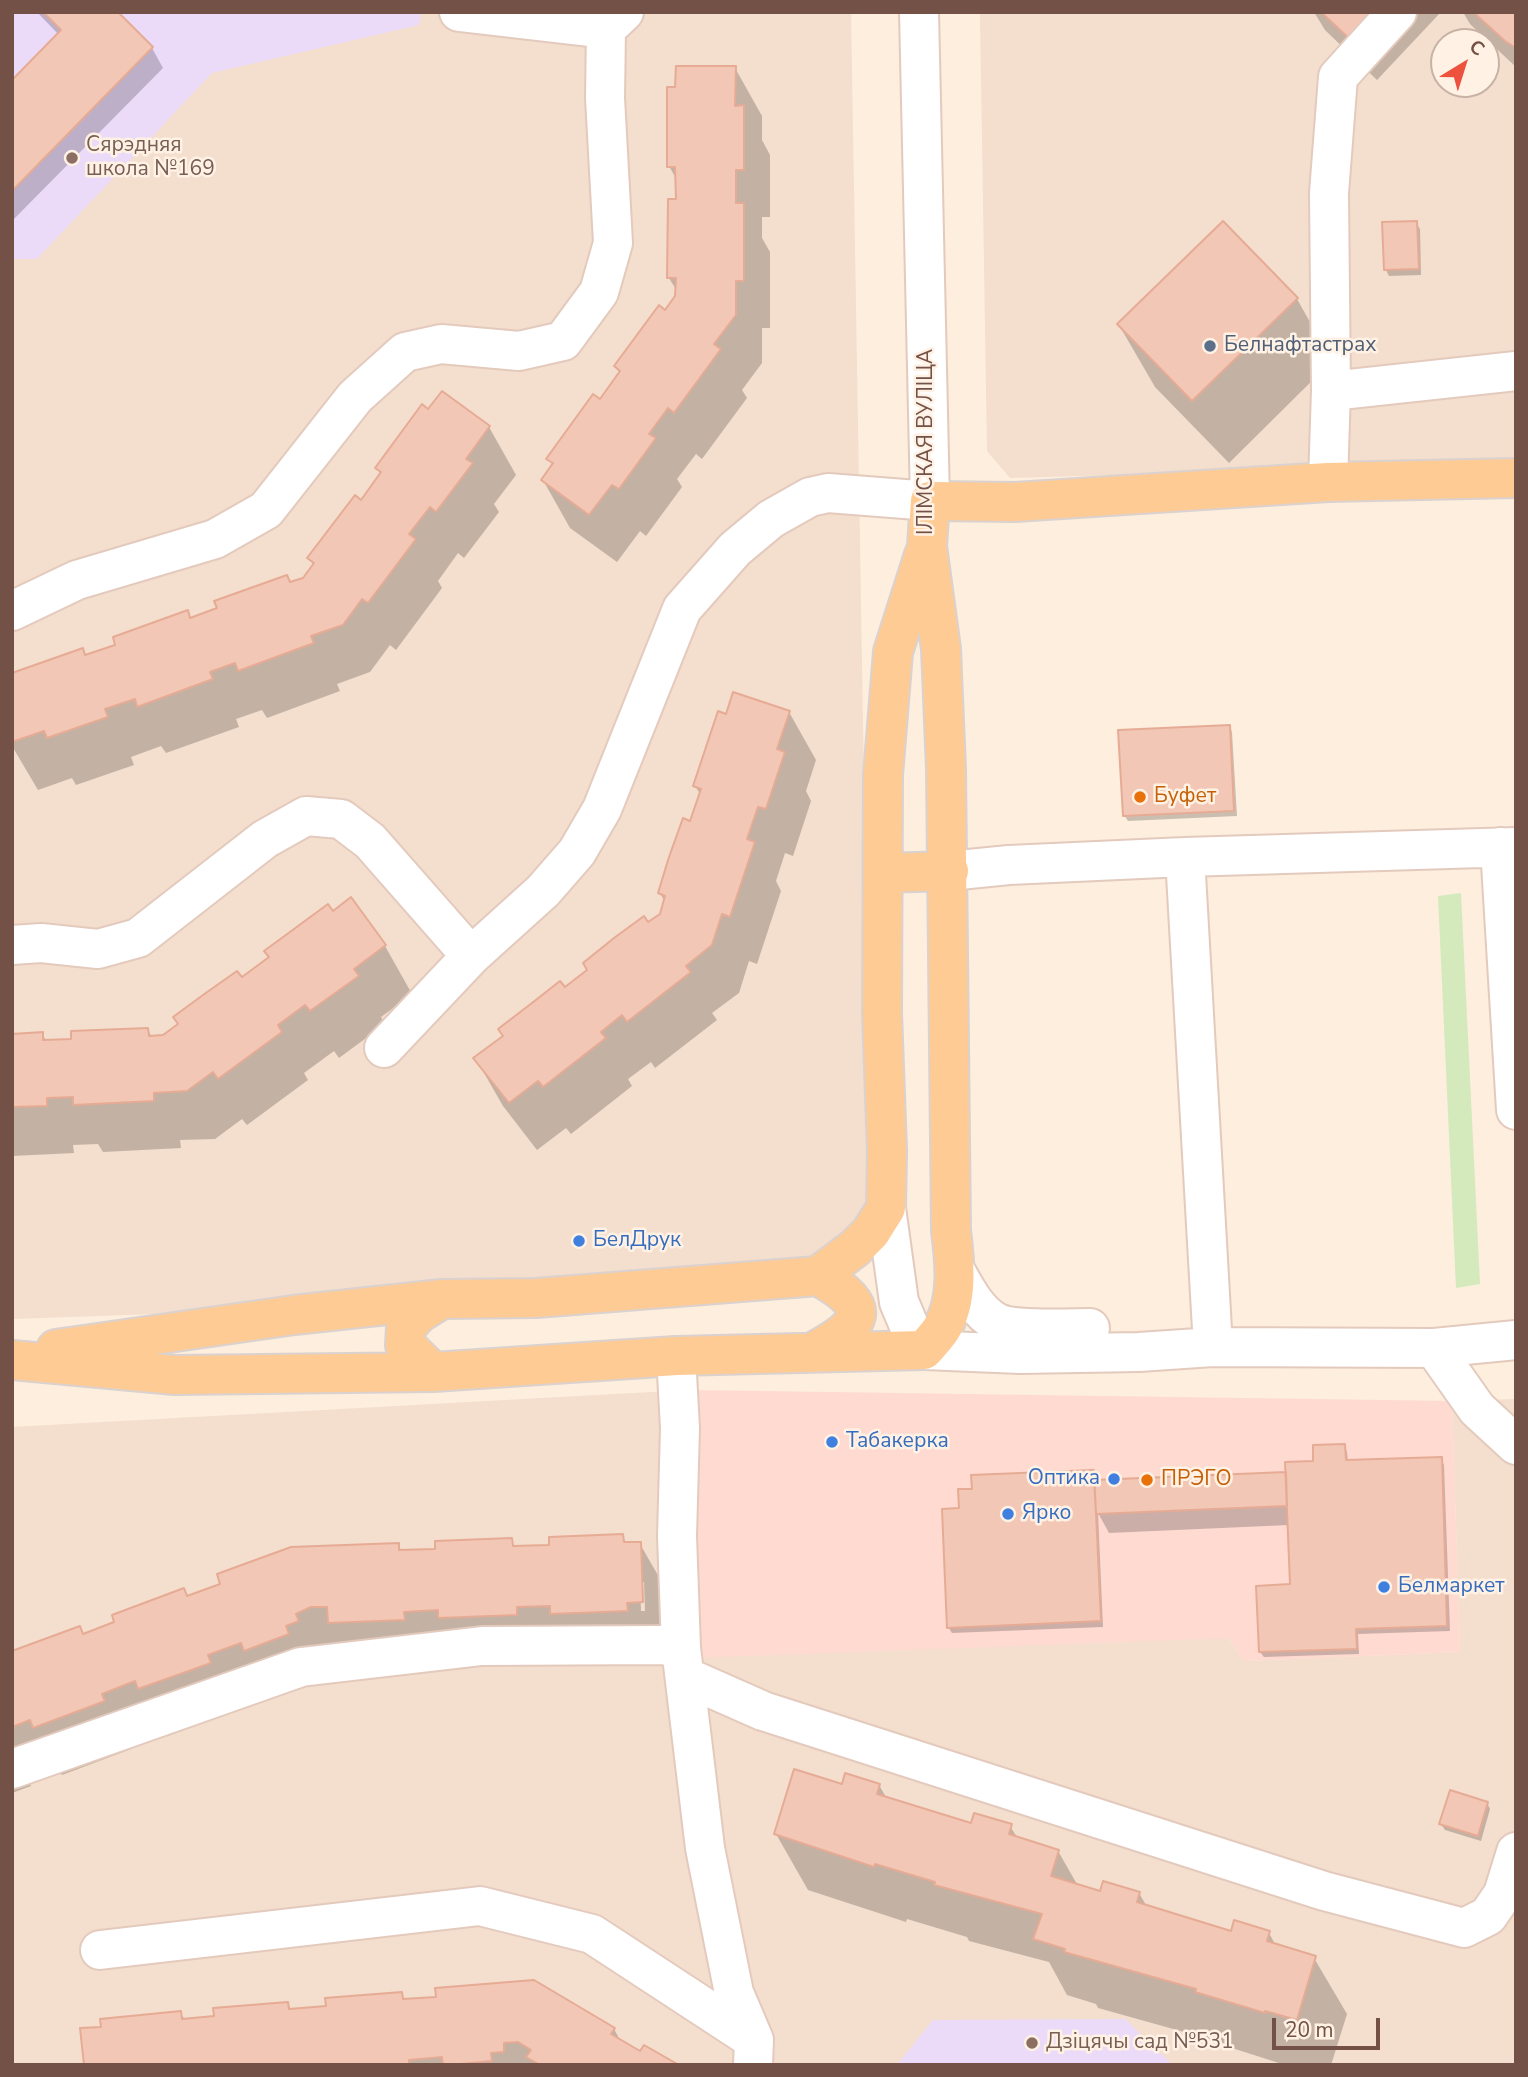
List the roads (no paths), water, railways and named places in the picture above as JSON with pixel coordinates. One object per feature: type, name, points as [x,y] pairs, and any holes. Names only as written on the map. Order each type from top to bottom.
[{"type":"main road","points":[[930,501],[1016,502],[1328,482],[1516,478]]},
{"type":"main road","name":"ІЛІМСКАЯ ВУЛІЦА","points":[[924,1350],[943,1328],[951,1305],[955,1270],[951,1231],[949,871],[941,649],[927,546],[930,501]]},
{"type":"main road","points":[[12,1358],[294,1315],[442,1299],[536,1298],[818,1276],[842,1259],[863,1240],[886,1208],[887,1151],[882,1012],[883,775],[893,652],[927,546]]},
{"type":"main road","points":[[883,873],[949,871]]},
{"type":"main road","points":[[813,1352],[841,1336],[850,1328],[855,1317],[855,1304],[848,1294],[818,1276]]},
{"type":"main road","points":[[433,1372],[405,1345],[406,1327],[419,1313],[442,1299]]},
{"type":"main road","points":[[12,1358],[175,1374],[433,1372],[676,1356],[924,1350]]},
{"type":"street","points":[[12,611],[77,580],[215,539],[266,510],[355,397],[405,352],[441,344],[519,351],[563,341],[599,292],[613,243],[605,98],[615,21],[459,12]]},
{"type":"street","name":"ІЛІМСКАЯ ВУЛІЦА","points":[[919,12],[930,501]]},
{"type":"street","points":[[1328,482],[1331,391],[1329,193],[1338,77],[1397,12]]},
{"type":"street","points":[[1331,391],[1516,371]]},
{"type":"street","points":[[384,1048],[471,956],[543,891],[578,852],[602,809],[682,609],[735,549],[771,519],[810,497],[828,493],[930,501]]},
{"type":"street","points":[[12,945],[41,943],[98,949],[138,938],[265,839],[306,816],[341,818],[370,841],[471,956]]},
{"type":"street","points":[[949,871],[1009,864],[1508,847],[1516,1110]]},
{"type":"street","points":[[1185,857],[1213,1347]]},
{"type":"street","points":[[886,1208],[899,1302],[910,1328],[924,1350],[1020,1354],[1213,1347],[1434,1348],[1516,1340]]},
{"type":"street","points":[[955,1270],[967,1292],[997,1323],[1097,1329],[1167,1349]]},
{"type":"street","points":[[1434,1348],[1478,1409],[1516,1445]]},
{"type":"street","points":[[676,1356],[680,1428],[677,1536],[683,1662],[707,1860],[734,1993],[753,2052]]},
{"type":"street","points":[[12,1769],[301,1667],[482,1646],[661,1645],[683,1662],[776,1715],[1324,1891],[1464,1928],[1488,1916],[1503,1895],[1516,1852]]},
{"type":"street","points":[[100,1950],[480,1906],[592,1934],[753,2052]]},
{"type":"place","name":"Сярэдняя школа №169","points":[[72,158]]},
{"type":"place","name":"Белнафтастрах","points":[[1210,346]]},
{"type":"place","name":"Буфет","points":[[1140,797]]},
{"type":"place","name":"БелДрук","points":[[579,1241]]},
{"type":"place","name":"Табакерка","points":[[832,1442]]},
{"type":"place","name":"Оптика","points":[[1114,1479]]},
{"type":"place","name":"ПРЭГО","points":[[1147,1480]]},
{"type":"place","name":"Ярко","points":[[1008,1514]]},
{"type":"place","name":"Белмаркет","points":[[1384,1587]]},
{"type":"place","name":"Дзіцячы сад №531","points":[[1032,2043]]}]
